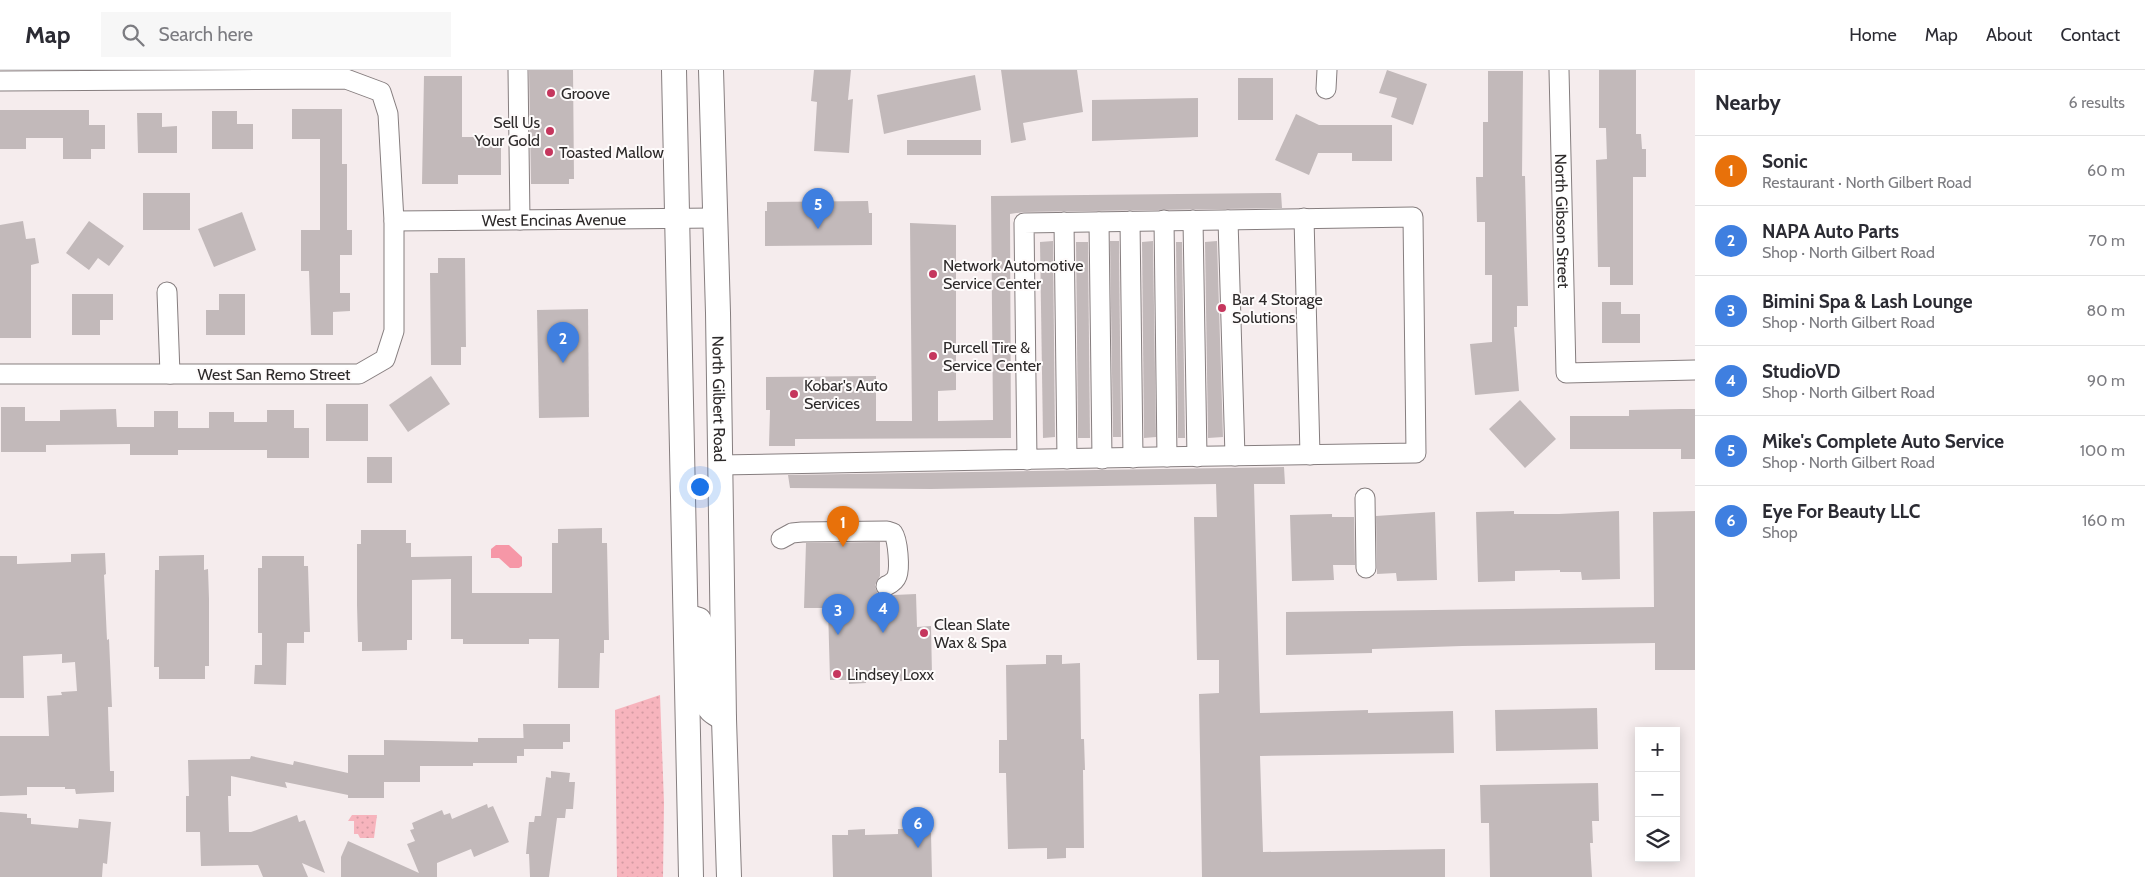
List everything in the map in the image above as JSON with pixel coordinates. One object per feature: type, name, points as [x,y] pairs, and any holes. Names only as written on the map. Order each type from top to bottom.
[{"type":"main road","points":[[674,70],[691,877]]},
{"type":"main road","name":"North Gilbert Road","points":[[711,70],[729,877]]},
{"type":"main road","points":[[686,616],[699,620],[702,627],[704,639],[704,697],[710,709],[724,719]]},
{"type":"street","points":[[518,70],[520,220]]},
{"type":"street","points":[[1326,89],[1327,70]]},
{"type":"street","name":"North Gibson Street","points":[[1559,70],[1566,373],[1695,370]]},
{"type":"street","name":"West San Remo Street","points":[[0,80],[346,79],[381,92],[388,114],[394,221],[394,331],[385,358],[359,374],[0,374]]},
{"type":"street","points":[[720,465],[1102,459],[1416,453],[1413,216],[1024,223],[1027,460]]},
{"type":"street","name":"West Encinas Avenue","points":[[394,221],[715,218]]},
{"type":"street","points":[[1304,218],[1310,455]]},
{"type":"street","points":[[1164,220],[1167,457]]},
{"type":"street","points":[[1193,220],[1197,457]]},
{"type":"street","points":[[1228,220],[1235,456]]},
{"type":"street","points":[[1130,221],[1133,458]]},
{"type":"street","points":[[1064,222],[1067,459]]},
{"type":"street","points":[[1099,222],[1102,459]]},
{"type":"street","points":[[167,292],[170,374]]},
{"type":"street","points":[[1365,498],[1366,568]]},
{"type":"street","points":[[781,539],[792,533],[802,532],[887,531],[893,533],[897,545],[898,575],[894,582],[886,586]]},
{"type":"shaded area","points":[[496,545],[509,545],[522,557],[522,566],[510,568],[499,558],[491,558],[491,549]]},
{"type":"shaded area","points":[[660,695],[664,803],[663,877],[617,877],[615,710]]},
{"type":"shaded area","points":[[352,815],[377,815],[374,838],[360,838],[358,834],[354,834],[354,821],[348,821]]},
{"type":"building","points":[[529,70],[573,70],[574,179],[569,179],[569,184],[531,184]]},
{"type":"building","points":[[814,70],[851,70],[848,100],[853,99],[849,153],[814,151],[817,102],[811,101]]},
{"type":"building","points":[[1001,70],[1077,70],[1083,112],[1023,123],[1026,140],[1011,143]]},
{"type":"building","points":[[1387,70],[1427,84],[1413,125],[1391,117],[1397,98],[1379,93]]},
{"type":"building","points":[[1599,70],[1636,70],[1636,134],[1641,134],[1642,149],[1646,149],[1646,177],[1633,177],[1633,285],[1610,285],[1610,267],[1598,267],[1596,160],[1607,159],[1606,128],[1599,128]]},
{"type":"building","points":[[1488,71],[1523,71],[1522,176],[1525,176],[1528,306],[1517,306],[1517,327],[1514,327],[1519,391],[1475,395],[1470,344],[1492,342],[1492,275],[1485,275],[1485,222],[1477,222],[1476,177],[1483,177],[1483,122],[1488,122]]},
{"type":"building","points":[[975,75],[981,110],[884,134],[877,95]]},
{"type":"building","points":[[424,76],[462,76],[462,137],[501,137],[501,175],[458,175],[458,184],[422,184]]},
{"type":"building","points":[[1238,78],[1273,78],[1273,120],[1238,120]]},
{"type":"building","points":[[1198,98],[1198,137],[1092,141],[1092,100]]},
{"type":"building","points":[[292,109],[342,109],[342,164],[347,164],[347,230],[352,230],[352,255],[340,255],[340,293],[350,293],[350,311],[333,312],[333,335],[311,335],[309,271],[301,271],[301,230],[320,230],[320,139],[292,139]]},
{"type":"building","points":[[0,110],[89,110],[89,125],[105,125],[105,149],[91,149],[91,159],[63,159],[63,138],[26,138],[26,149],[0,149]]},
{"type":"building","points":[[212,111],[237,111],[237,124],[253,124],[253,149],[212,149]]},
{"type":"building","points":[[137,113],[162,113],[162,127],[177,126],[177,153],[138,153]]},
{"type":"building","points":[[1296,114],[1319,125],[1392,125],[1392,161],[1352,161],[1352,153],[1318,153],[1309,175],[1275,160]]},
{"type":"building","points":[[907,140],[981,140],[981,155],[907,155]]},
{"type":"building","points":[[143,193],[190,193],[190,230],[143,230]]},
{"type":"building","points":[[1281,193],[1282,208],[1024,212],[1010,214],[1011,438],[795,439],[795,446],[769,446],[770,410],[766,410],[766,377],[876,376],[876,421],[912,421],[910,223],[956,225],[956,390],[938,391],[938,421],[993,420],[991,196]]},
{"type":"building","points":[[868,201],[869,213],[872,213],[872,245],[765,246],[765,211],[767,211],[767,202]]},
{"type":"building","points":[[242,212],[256,250],[214,267],[198,229]]},
{"type":"building","points":[[23,221],[26,239],[35,238],[39,263],[31,265],[31,338],[0,338],[0,225]]},
{"type":"building","points":[[89,221],[124,246],[109,266],[98,258],[89,270],[66,253]]},
{"type":"building","points":[[1053,241],[1055,437],[1043,438],[1040,242]]},
{"type":"building","points":[[1110,241],[1119,241],[1121,437],[1113,437]]},
{"type":"building","points":[[1153,241],[1156,437],[1144,438],[1142,242]]},
{"type":"building","points":[[1217,241],[1223,437],[1208,438],[1205,242]]},
{"type":"building","points":[[1076,242],[1088,242],[1090,438],[1078,438]]},
{"type":"building","points":[[1176,242],[1182,242],[1185,438],[1178,438]]},
{"type":"building","points":[[438,258],[465,258],[466,347],[461,347],[461,365],[431,365],[430,273],[438,273]]},
{"type":"building","points":[[72,294],[113,294],[113,320],[100,320],[100,335],[72,335]]},
{"type":"building","points":[[219,294],[245,294],[245,335],[206,335],[206,310],[219,310]]},
{"type":"building","points":[[1602,302],[1621,302],[1621,314],[1640,314],[1640,343],[1602,343]]},
{"type":"building","points":[[588,309],[589,417],[539,418],[537,310]]},
{"type":"building","points":[[431,376],[450,404],[408,432],[389,405]]},
{"type":"building","points":[[1520,400],[1556,439],[1525,468],[1489,429]]},
{"type":"building","points":[[326,404],[368,404],[368,441],[326,441]]},
{"type":"building","points":[[1,407],[25,407],[25,421],[60,421],[60,410],[116,409],[117,427],[154,427],[154,411],[178,411],[178,428],[209,428],[209,412],[234,412],[234,422],[267,422],[267,410],[294,410],[294,428],[309,428],[309,458],[267,458],[267,450],[178,450],[178,455],[130,455],[130,444],[46,445],[46,452],[1,452]]},
{"type":"building","points":[[1695,409],[1695,459],[1681,459],[1681,449],[1570,449],[1570,416],[1629,416],[1629,410]]},
{"type":"building","points":[[367,457],[392,457],[392,483],[367,483]]},
{"type":"building","points":[[1284,467],[1285,484],[1254,484],[1260,713],[1368,710],[1368,713],[1453,711],[1454,753],[1260,756],[1263,852],[1445,849],[1445,877],[1202,877],[1199,694],[1219,693],[1219,660],[1197,660],[1194,517],[1217,517],[1216,484],[931,489],[790,488],[788,475]]},
{"type":"building","points":[[1514,511],[1514,514],[1559,514],[1619,511],[1620,579],[1582,580],[1581,572],[1560,572],[1560,570],[1515,571],[1515,581],[1478,582],[1476,512]]},
{"type":"building","points":[[1695,511],[1695,670],[1655,670],[1655,643],[1462,646],[1372,649],[1372,653],[1286,655],[1286,612],[1654,607],[1653,512]]},
{"type":"building","points":[[1435,512],[1437,580],[1397,581],[1396,573],[1377,574],[1376,516]]},
{"type":"building","points":[[1332,514],[1332,517],[1354,517],[1355,565],[1333,565],[1334,580],[1292,581],[1290,515]]},
{"type":"building","points":[[602,528],[602,543],[607,543],[609,640],[604,640],[604,653],[600,653],[599,688],[558,688],[559,639],[529,639],[529,644],[463,644],[463,639],[451,639],[451,579],[412,580],[412,640],[407,640],[407,650],[362,651],[362,642],[358,642],[357,605],[357,544],[361,544],[361,530],[406,530],[406,543],[411,543],[411,557],[472,556],[472,593],[552,593],[552,543],[558,543],[558,529]]},
{"type":"building","points":[[880,542],[880,576],[875,585],[876,590],[879,595],[885,597],[916,594],[917,627],[931,626],[932,676],[914,677],[914,681],[900,681],[900,677],[865,678],[866,683],[849,684],[849,680],[830,680],[828,608],[804,608],[806,543]]},
{"type":"building","points":[[105,553],[106,574],[104,575],[112,707],[108,707],[110,771],[114,771],[114,792],[76,794],[75,789],[65,789],[65,787],[27,787],[27,795],[0,796],[0,736],[49,736],[47,696],[62,695],[61,692],[77,691],[75,662],[62,663],[62,654],[23,656],[24,698],[0,698],[0,556],[17,556],[17,564],[71,562],[71,554]]},
{"type":"building","points":[[204,555],[204,570],[208,569],[209,599],[209,666],[205,666],[205,679],[159,679],[159,667],[154,667],[155,570],[159,570],[159,556]]},
{"type":"building","points":[[262,556],[304,556],[304,566],[308,566],[310,632],[304,632],[304,643],[287,643],[286,685],[254,684],[255,665],[262,665],[262,633],[258,633],[258,568],[262,568]]},
{"type":"building","points":[[1046,655],[1062,655],[1062,664],[1080,663],[1081,739],[1084,739],[1085,770],[1083,770],[1084,848],[1066,848],[1066,858],[1047,859],[1047,848],[1008,849],[1006,773],[999,773],[999,740],[1007,740],[1006,665],[1046,664]]},
{"type":"building","points":[[1597,708],[1598,749],[1496,751],[1495,710]]},
{"type":"building","points":[[523,724],[570,724],[570,742],[563,742],[563,749],[524,749]]},
{"type":"building","points":[[478,738],[524,738],[524,756],[517,756],[517,763],[473,763],[473,766],[420,766],[420,782],[384,782],[384,798],[348,798],[348,795],[285,782],[287,788],[231,776],[231,796],[228,796],[229,832],[251,832],[297,815],[299,822],[305,820],[325,873],[302,863],[308,877],[263,877],[258,865],[201,866],[200,832],[186,832],[186,796],[189,796],[188,760],[250,759],[251,756],[293,765],[294,761],[348,773],[348,755],[384,755],[384,740],[478,742]]},
{"type":"building","points":[[551,771],[570,773],[569,782],[575,782],[573,809],[566,809],[565,818],[557,818],[549,877],[530,877],[529,854],[526,854],[529,822],[534,822],[535,816],[541,816],[546,777],[551,778]]},
{"type":"building","points":[[1598,783],[1599,821],[1592,821],[1593,843],[1590,843],[1592,877],[1490,877],[1489,823],[1481,823],[1480,785]]},
{"type":"building","points":[[487,804],[488,808],[493,806],[509,842],[474,857],[471,849],[437,863],[437,877],[341,877],[341,857],[348,841],[419,873],[407,844],[415,841],[410,830],[414,829],[412,823],[442,810],[444,815],[450,813],[452,819]]},
{"type":"building","points":[[0,812],[27,814],[27,818],[31,818],[31,824],[78,828],[79,819],[111,822],[107,864],[103,863],[102,877],[0,877]]},
{"type":"building","points":[[865,829],[865,835],[898,834],[898,829],[915,829],[915,834],[931,833],[932,877],[833,877],[832,835],[848,835],[848,830]]},
{"type":"place","name":"Groove","points":[[551,93]]},
{"type":"place","name":"Sell Us Your Gold","points":[[550,131]]},
{"type":"place","name":"Toasted Mallow","points":[[549,152]]},
{"type":"place","name":"Mike's Complete Auto Service","points":[[818,229]]},
{"type":"place","name":"Network Automotive Service Center","points":[[933,274]]},
{"type":"place","name":"Bar 4 Storage Solutions","points":[[1222,308]]},
{"type":"place","name":"Purcell Tire & Service Center","points":[[933,356]]},
{"type":"place","name":"NAPA Auto Parts","points":[[563,363]]},
{"type":"place","name":"Kobar's Auto Services","points":[[794,394]]},
{"type":"place","name":"Sonic","points":[[843,547]]},
{"type":"place","name":"StudioVD","points":[[883,633]]},
{"type":"place","name":"Clean Slate Wax & Spa","points":[[924,633]]},
{"type":"place","name":"Bimini Spa & Lash Lounge","points":[[838,635]]},
{"type":"place","name":"Lindsey Loxx","points":[[837,674]]},
{"type":"place","name":"Eye For Beauty LLC","points":[[918,848]]}]
